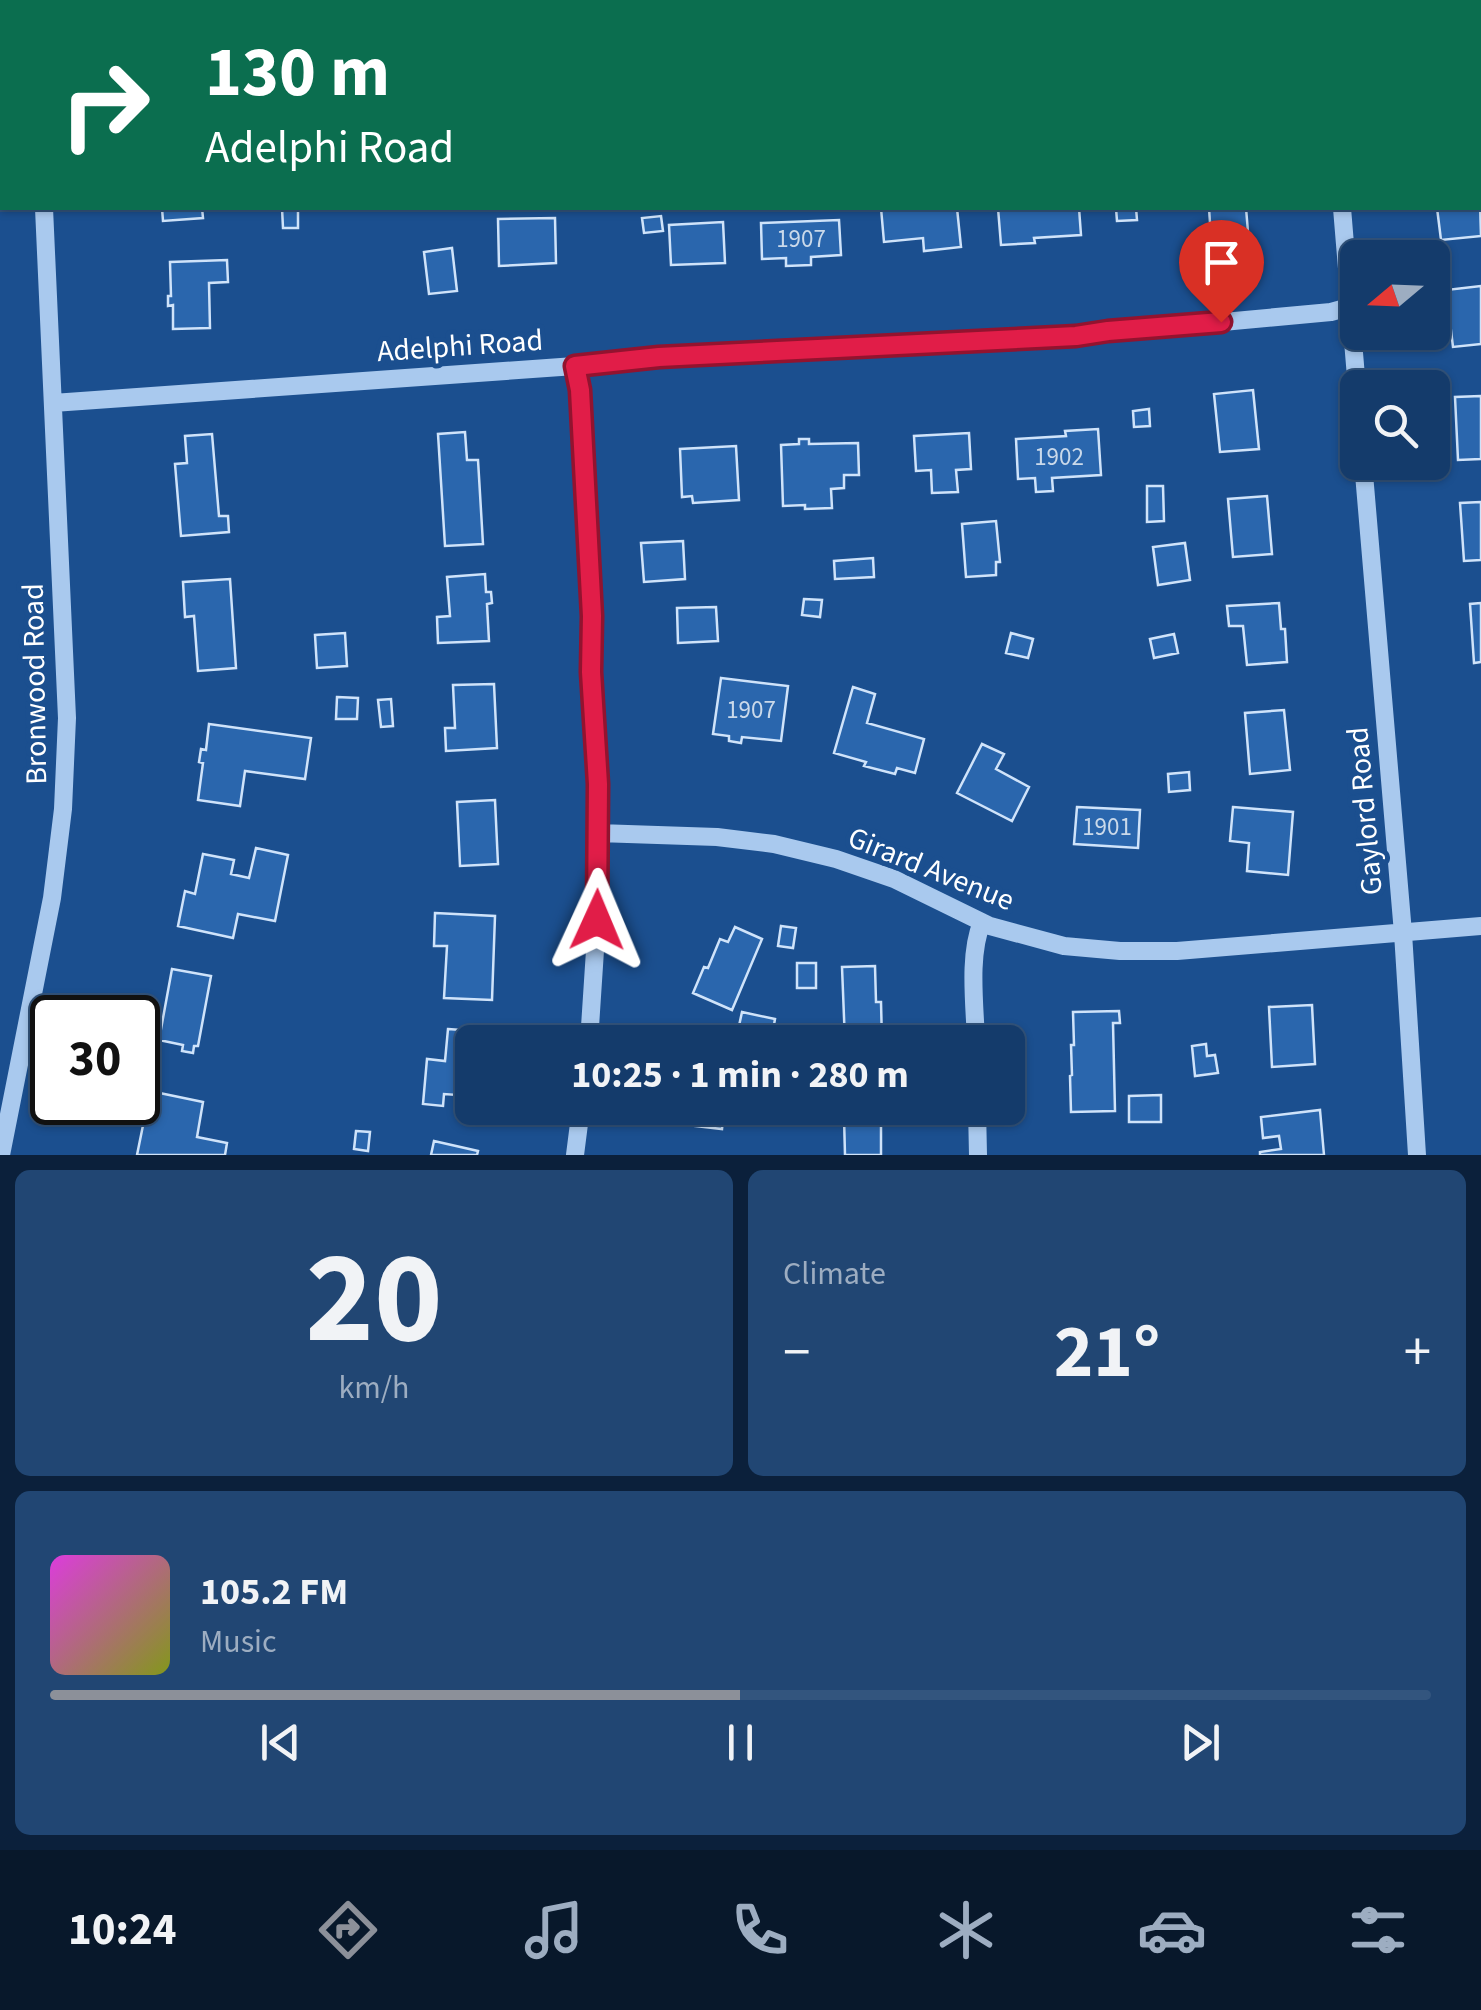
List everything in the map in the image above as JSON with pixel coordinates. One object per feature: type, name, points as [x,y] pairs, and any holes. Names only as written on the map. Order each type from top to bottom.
[{"type":"street","name":"Bronwood Road","points":[[1,1155],[52,898],[64,810],[66,718],[44,210]]},
{"type":"street","points":[[1342,210],[1344,240]]},
{"type":"street","name":"Adelphi Road","points":[[53,403],[659,357],[1076,336],[1340,310]]},
{"type":"street","points":[[575,366],[582,409],[598,784],[597,920],[590,1025]]},
{"type":"street","name":"Gaylord Road","points":[[1364,480],[1402,932],[1416,1155]]},
{"type":"street","name":"Girard Avenue","points":[[598,833],[717,837],[774,844],[894,879],[990,926],[1064,946],[1120,952],[1177,951],[1481,926]]},
{"type":"street","points":[[975,1025],[974,978],[977,934],[982,922]]},
{"type":"street","points":[[575,1155],[579,1125]]},
{"type":"street","points":[[977,1125],[978,1155]]},
{"type":"building","points":[[162,210],[202,210],[203,218],[163,221]]},
{"type":"building","points":[[282,210],[298,210],[298,228],[283,228]]},
{"type":"building","points":[[881,210],[957,210],[961,247],[924,251],[923,238],[884,242]]},
{"type":"building","points":[[998,210],[1079,210],[1081,235],[1001,245]]},
{"type":"building","points":[[1116,210],[1136,210],[1137,220],[1117,221]]},
{"type":"building","points":[[1209,210],[1246,210],[1251,268],[1229,270],[1228,258],[1208,260],[1206,237],[1211,237]]},
{"type":"building","points":[[1437,210],[1480,210],[1481,236],[1441,240]]},
{"type":"building","points":[[661,216],[663,231],[644,233],[642,218]]},
{"type":"building","points":[[555,218],[556,263],[499,266],[498,219]]},
{"type":"building","points":[[839,220],[841,255],[811,257],[811,265],[786,266],[786,258],[762,259],[761,223]]},
{"type":"building","points":[[723,222],[725,263],[671,265],[669,225]]},
{"type":"building","points":[[452,248],[457,291],[429,294],[424,252]]},
{"type":"building","points":[[227,260],[228,282],[209,283],[210,328],[173,329],[173,305],[168,306],[170,262]]},
{"type":"building","points":[[1481,286],[1481,344],[1453,347],[1450,290]]},
{"type":"building","points":[[1253,390],[1259,449],[1220,452],[1214,394]]},
{"type":"building","points":[[1481,396],[1481,459],[1458,460],[1455,397]]},
{"type":"building","points":[[1149,409],[1150,426],[1134,427],[1133,411]]},
{"type":"building","points":[[1098,429],[1101,475],[1052,478],[1053,491],[1036,492],[1035,478],[1018,479],[1016,439],[1066,436],[1065,431]]},
{"type":"building","points":[[465,432],[467,460],[478,460],[483,544],[445,546],[438,434]]},
{"type":"building","points":[[969,433],[971,469],[956,470],[958,492],[932,493],[931,470],[916,471],[914,436]]},
{"type":"building","points":[[212,434],[219,516],[228,516],[229,532],[181,536],[175,464],[187,463],[185,436]]},
{"type":"building","points":[[799,439],[809,439],[809,444],[858,443],[859,475],[844,475],[844,488],[831,489],[832,508],[783,506],[781,445],[799,444]]},
{"type":"building","points":[[736,446],[739,500],[693,503],[692,496],[682,497],[680,449]]},
{"type":"building","points":[[1147,486],[1163,486],[1164,521],[1147,522]]},
{"type":"building","points":[[1267,496],[1272,554],[1233,557],[1228,499]]},
{"type":"building","points":[[1481,502],[1481,560],[1464,561],[1460,503]]},
{"type":"building","points":[[996,521],[1000,562],[996,562],[996,575],[966,577],[962,524]]},
{"type":"building","points":[[683,541],[685,579],[644,582],[641,543]]},
{"type":"building","points":[[1185,543],[1190,580],[1158,585],[1153,547]]},
{"type":"building","points":[[873,558],[874,577],[835,579],[834,561]]},
{"type":"building","points":[[485,574],[486,592],[491,592],[492,603],[487,604],[489,641],[438,643],[437,617],[450,616],[447,577]]},
{"type":"building","points":[[230,579],[236,668],[198,671],[194,616],[185,617],[183,582]]},
{"type":"building","points":[[804,599],[822,600],[820,617],[802,615]]},
{"type":"building","points":[[1279,603],[1287,662],[1247,665],[1243,626],[1229,626],[1227,606]]},
{"type":"building","points":[[1481,603],[1481,662],[1474,663],[1470,604]]},
{"type":"building","points":[[716,607],[718,641],[678,643],[677,608]]},
{"type":"building","points":[[345,633],[347,666],[317,668],[315,635]]},
{"type":"building","points":[[1011,633],[1033,639],[1028,658],[1006,653]]},
{"type":"building","points":[[1174,634],[1178,653],[1154,658],[1150,639]]},
{"type":"building","points":[[721,678],[788,686],[781,741],[742,737],[741,743],[713,734]]},
{"type":"building","points":[[494,684],[497,748],[446,751],[445,728],[455,728],[453,685]]},
{"type":"building","points":[[853,687],[875,694],[867,723],[924,739],[915,773],[897,768],[895,774],[834,753]]},
{"type":"building","points":[[337,697],[358,698],[357,719],[336,719]]},
{"type":"building","points":[[391,699],[393,726],[381,727],[378,700]]},
{"type":"building","points":[[1284,710],[1290,770],[1250,774],[1245,713]]},
{"type":"building","points":[[209,724],[311,738],[305,779],[245,771],[240,806],[198,800],[203,763],[199,762],[201,749],[206,750]]},
{"type":"building","points":[[982,744],[1004,754],[996,769],[1029,787],[1012,821],[957,793]]},
{"type":"building","points":[[1189,772],[1190,790],[1169,792],[1168,774]]},
{"type":"building","points":[[495,800],[498,864],[460,866],[457,802]]},
{"type":"building","points":[[1077,807],[1140,810],[1138,848],[1074,844]]},
{"type":"building","points":[[1233,807],[1293,812],[1288,875],[1247,871],[1249,843],[1230,841]]},
{"type":"building","points":[[256,848],[288,855],[275,921],[238,914],[233,938],[178,926],[185,891],[195,894],[203,854],[234,860],[231,874],[249,878]]},
{"type":"building","points":[[435,913],[495,916],[492,1000],[444,998],[447,946],[434,946]]},
{"type":"building","points":[[781,926],[796,928],[793,948],[778,946]]},
{"type":"building","points":[[735,927],[762,939],[732,1010],[693,993],[720,939],[728,942]]},
{"type":"building","points":[[797,963],[816,963],[816,988],[797,988]]},
{"type":"building","points":[[875,966],[882,1025],[844,1025],[842,967]]},
{"type":"building","points":[[172,969],[211,976],[198,1046],[194,1046],[193,1053],[182,1051],[183,1045],[160,1040]]},
{"type":"building","points":[[1312,1005],[1315,1064],[1272,1067],[1269,1007]]},
{"type":"building","points":[[1119,1011],[1120,1023],[1113,1023],[1115,1111],[1071,1112],[1073,1012]]},
{"type":"building","points":[[742,1012],[775,1019],[774,1025],[739,1025]]},
{"type":"building","points":[[448,1029],[455,1030],[455,1095],[444,1094],[443,1106],[423,1104],[427,1059],[445,1061]]},
{"type":"building","points":[[1206,1044],[1207,1056],[1215,1055],[1218,1073],[1195,1076],[1192,1046]]},
{"type":"building","points":[[160,1093],[203,1102],[197,1137],[227,1143],[225,1155],[137,1155],[143,1125],[160,1125]]},
{"type":"building","points":[[1161,1095],[1161,1122],[1129,1122],[1129,1096]]},
{"type":"building","points":[[1320,1110],[1324,1155],[1260,1155],[1281,1149],[1279,1136],[1263,1138],[1261,1117]]},
{"type":"building","points":[[686,1125],[722,1125],[722,1129]]},
{"type":"building","points":[[844,1125],[881,1125],[881,1155],[845,1155]]},
{"type":"building","points":[[356,1131],[370,1132],[368,1151],[354,1149]]},
{"type":"building","points":[[434,1141],[478,1151],[477,1155],[431,1155]]},
{"type":"route","points":[[597,920],[598,784],[592,616],[580,390],[575,366],[659,357],[1076,336],[1221,322]]}]
